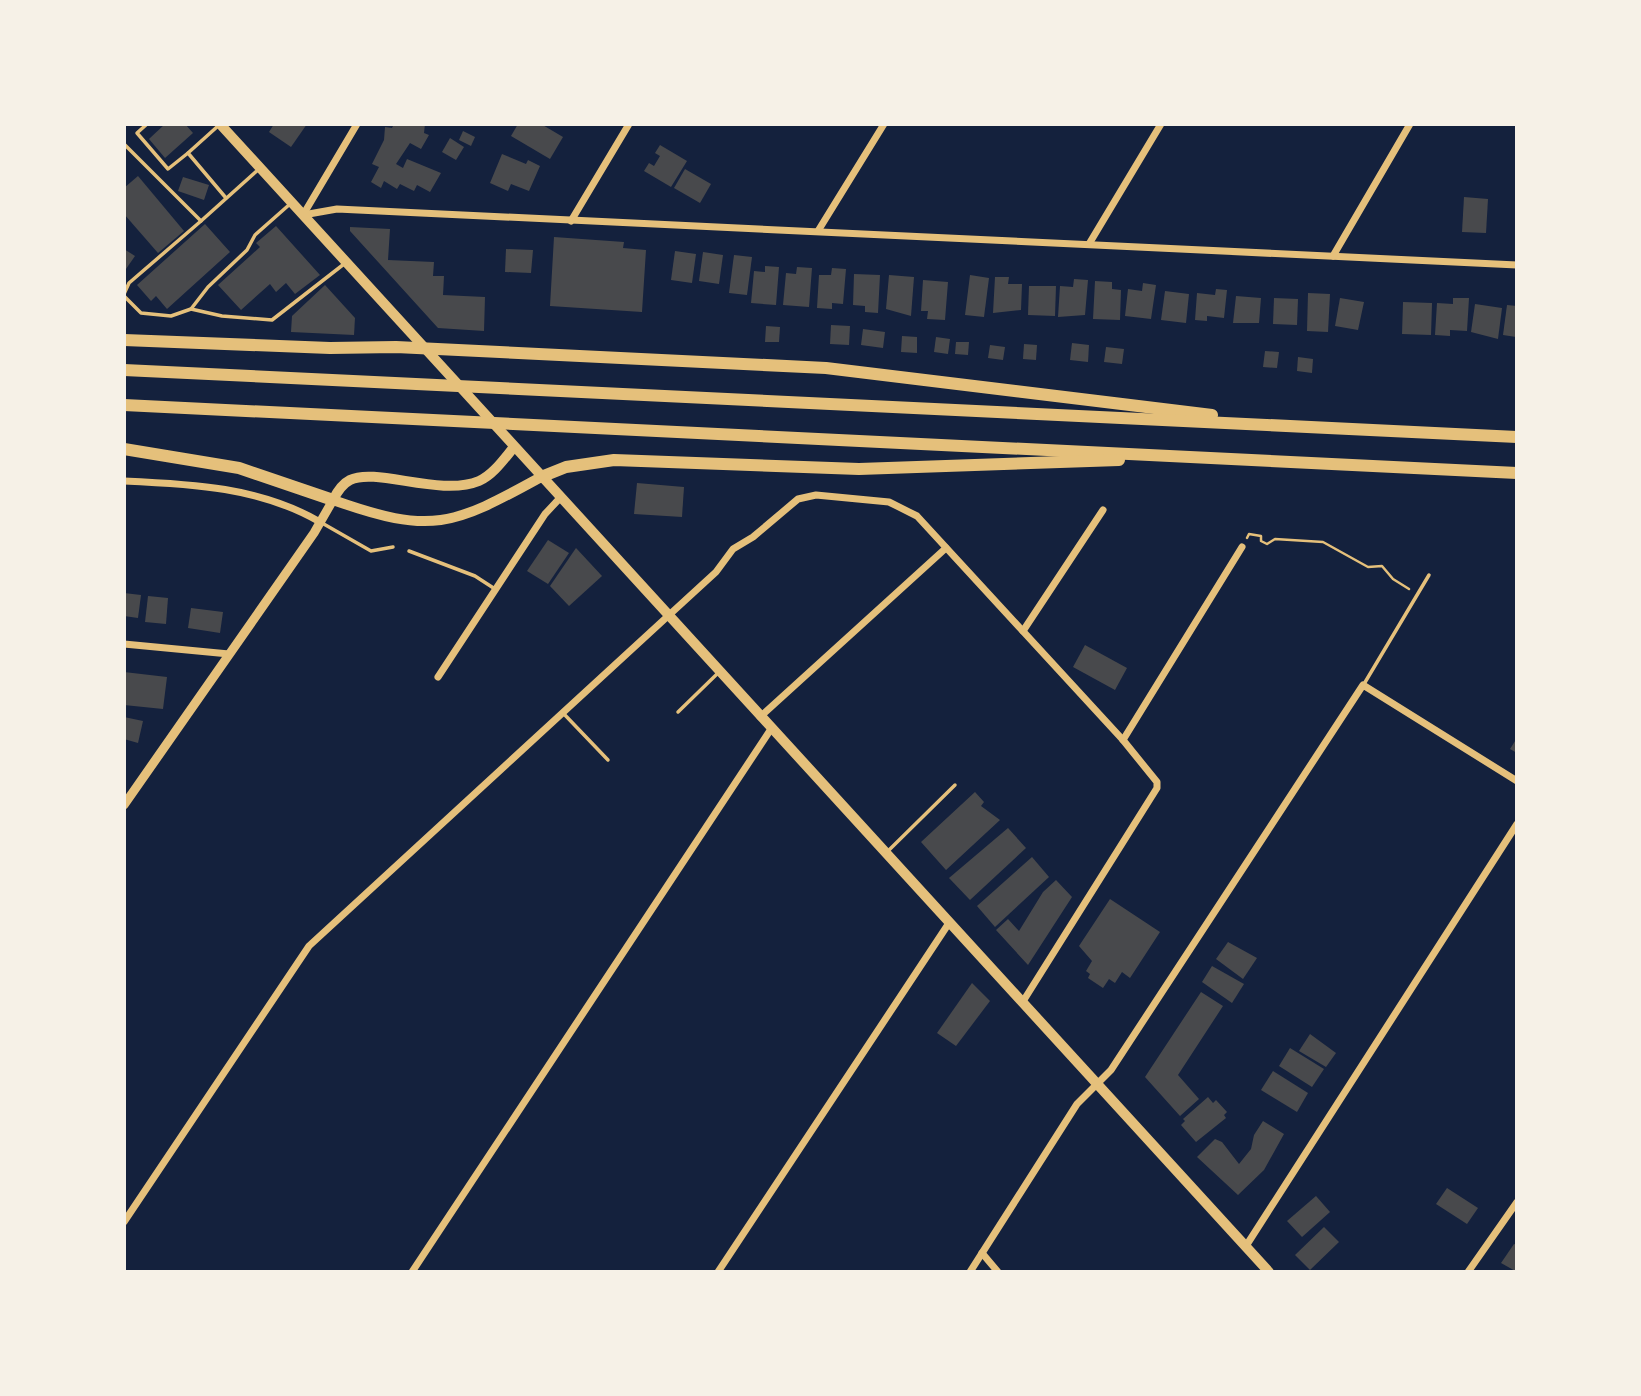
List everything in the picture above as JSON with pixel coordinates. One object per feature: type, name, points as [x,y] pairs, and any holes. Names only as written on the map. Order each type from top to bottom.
[{"type":"highway","points":[[124,340],[422,349],[827,368],[1311,427]]},
{"type":"highway","points":[[124,370],[1517,437]]},
{"type":"highway","points":[[124,405],[1517,473]]},
{"type":"highway","points":[[124,449],[239,468],[333,500]]},
{"type":"highway","points":[[541,477],[566,467],[614,460],[859,469],[1215,457]]},
{"type":"main road","points":[[220,124],[422,349],[1269,1272]]},
{"type":"main road","points":[[514,447],[489,475],[478,482],[428,485],[364,476],[349,480],[333,500],[396,520],[436,521],[474,512],[541,477]]},
{"type":"street","points":[[303,215],[358,124]]},
{"type":"street","points":[[571,221],[629,124]]},
{"type":"street","points":[[818,231],[884,124]]},
{"type":"street","points":[[1089,244],[1161,124]]},
{"type":"street","points":[[1332,256],[1410,124]]},
{"type":"street","points":[[303,215],[337,209],[1517,265]]},
{"type":"street","points":[[124,481],[233,490],[292,508],[320,522]]},
{"type":"street","points":[[124,1222],[309,946],[716,572],[722,562],[788,505],[804,496],[888,502],[917,516],[1155,778],[1157,788],[1022,1003]]},
{"type":"street","points":[[438,677],[545,514],[560,498]]},
{"type":"street","points":[[124,805],[333,500]]},
{"type":"street","points":[[1023,631],[1103,510]]},
{"type":"street","points":[[1123,740],[1241,547]]},
{"type":"street","points":[[760,717],[946,548]]},
{"type":"street","points":[[124,644],[229,654]]},
{"type":"street","points":[[970,1272],[1077,1104],[1111,1070],[1363,685],[1517,781]]},
{"type":"street","points":[[412,1272],[771,729]]},
{"type":"street","points":[[1246,1247],[1517,824]]},
{"type":"street","points":[[718,1272],[949,923]]},
{"type":"street","points":[[1468,1272],[1517,1202]]},
{"type":"street","points":[[982,1253],[998,1272]]},
{"type":"lane","points":[[147,124],[136,133],[168,169],[220,124]]},
{"type":"lane","points":[[124,144],[201,221]]},
{"type":"lane","points":[[188,153],[226,198]]},
{"type":"lane","points":[[260,168],[129,283],[124,295],[141,313],[171,316],[191,309],[222,316],[272,320],[346,262]]},
{"type":"lane","points":[[191,309],[208,286],[247,250],[255,235],[292,203]]},
{"type":"lane","points":[[320,522],[371,551],[393,547]]},
{"type":"lane","points":[[409,551],[475,576],[495,589]]},
{"type":"lane","points":[[1363,685],[1429,575]]},
{"type":"lane","points":[[678,712],[719,672]]},
{"type":"lane","points":[[563,713],[608,760]]},
{"type":"lane","points":[[885,853],[955,785]]},
{"type":"path","points":[[1241,547],[1249,534],[1261,536],[1261,541],[1267,544],[1275,539],[1323,542],[1368,567],[1379,565],[1387,568],[1392,579],[1418,594]]},
{"type":"building","points":[[165,124],[185,124],[193,133],[165,158],[149,139]]},
{"type":"building","points":[[274,124],[307,124],[291,147],[269,132]]},
{"type":"building","points":[[394,124],[425,124],[424,133],[429,135],[421,149],[410,143],[396,164],[403,168],[407,159],[441,173],[430,192],[417,185],[414,191],[400,184],[397,189],[384,181],[381,188],[371,182],[379,167],[372,164],[384,140],[385,127],[392,128]]},
{"type":"building","points":[[518,124],[541,124],[563,137],[550,159],[511,136]]},
{"type":"building","points":[[463,131],[475,137],[471,146],[459,140]]},
{"type":"building","points":[[450,138],[464,147],[456,160],[442,152]]},
{"type":"building","points":[[660,145],[687,161],[671,187],[644,171],[649,163],[654,166],[660,156],[655,153]]},
{"type":"building","points":[[502,154],[526,164],[528,160],[540,166],[529,191],[511,184],[508,191],[490,183]]},
{"type":"building","points":[[685,169],[711,184],[700,203],[674,188]]},
{"type":"building","points":[[138,176],[184,231],[158,253],[124,214],[124,188]]},
{"type":"building","points":[[183,177],[209,185],[204,200],[178,191]]},
{"type":"building","points":[[1464,197],[1488,199],[1486,233],[1462,232]]},
{"type":"building","points":[[205,224],[230,252],[167,309],[156,296],[151,301],[137,285]]},
{"type":"building","points":[[276,226],[320,275],[295,294],[286,283],[276,292],[270,284],[241,310],[218,285],[260,247],[256,243]]},
{"type":"building","points":[[350,227],[390,229],[388,260],[434,262],[433,276],[444,276],[443,295],[485,297],[484,331],[438,328],[350,231]]},
{"type":"building","points":[[554,237],[624,242],[623,248],[646,250],[642,312],[550,306]]},
{"type":"building","points":[[124,249],[135,256],[126,269],[124,268]]},
{"type":"building","points":[[506,249],[533,250],[531,273],[505,272]]},
{"type":"building","points":[[675,251],[696,254],[692,283],[671,280]]},
{"type":"building","points":[[703,252],[723,255],[719,284],[699,281]]},
{"type":"building","points":[[734,255],[752,257],[747,295],[729,293]]},
{"type":"building","points":[[765,266],[779,267],[776,305],[751,303],[754,271],[765,272]]},
{"type":"building","points":[[797,267],[812,268],[809,307],[783,305],[786,273],[796,274]]},
{"type":"building","points":[[832,268],[846,269],[843,304],[832,303],[832,309],[817,308],[819,275],[831,275]]},
{"type":"building","points":[[854,274],[880,275],[878,313],[865,312],[865,306],[853,305]]},
{"type":"building","points":[[889,275],[914,277],[911,316],[886,309]]},
{"type":"building","points":[[970,275],[989,278],[984,317],[965,315]]},
{"type":"building","points":[[995,277],[1009,277],[1008,284],[1022,284],[1021,310],[993,313]]},
{"type":"building","points":[[1074,279],[1088,280],[1085,315],[1058,317],[1060,286],[1073,287]]},
{"type":"building","points":[[923,280],[948,282],[945,320],[927,319],[928,311],[921,311]]},
{"type":"building","points":[[1095,281],[1112,282],[1112,289],[1121,290],[1120,320],[1093,319]]},
{"type":"building","points":[[1143,283],[1156,285],[1151,319],[1125,316],[1128,289],[1142,291]]},
{"type":"building","points":[[325,285],[355,318],[354,335],[291,332],[292,316]]},
{"type":"building","points":[[1029,286],[1056,286],[1055,316],[1028,315]]},
{"type":"building","points":[[1216,289],[1227,290],[1224,318],[1207,316],[1207,321],[1195,320],[1197,293],[1215,295]]},
{"type":"building","points":[[1165,291],[1189,294],[1186,323],[1161,320]]},
{"type":"building","points":[[1308,293],[1330,294],[1328,332],[1307,331]]},
{"type":"building","points":[[1236,296],[1261,298],[1259,323],[1233,323]]},
{"type":"building","points":[[1274,298],[1298,299],[1297,325],[1273,324]]},
{"type":"building","points":[[1340,298],[1364,302],[1358,330],[1335,326]]},
{"type":"building","points":[[1453,298],[1469,298],[1467,331],[1450,330],[1450,336],[1435,335],[1437,303],[1453,304]]},
{"type":"building","points":[[1403,302],[1432,303],[1431,335],[1402,334]]},
{"type":"building","points":[[1475,304],[1502,308],[1498,339],[1471,332]]},
{"type":"building","points":[[1507,305],[1517,306],[1516,337],[1503,335]]},
{"type":"building","points":[[831,325],[850,326],[849,345],[830,344]]},
{"type":"building","points":[[766,326],[780,327],[779,342],[765,342]]},
{"type":"building","points":[[863,329],[885,332],[883,348],[861,345]]},
{"type":"building","points":[[902,336],[917,337],[917,353],[901,352]]},
{"type":"building","points":[[936,337],[950,339],[948,354],[934,352]]},
{"type":"building","points":[[956,342],[969,342],[968,355],[955,354]]},
{"type":"building","points":[[1072,343],[1089,345],[1088,362],[1070,360]]},
{"type":"building","points":[[1024,344],[1037,345],[1036,360],[1023,359]]},
{"type":"building","points":[[990,345],[1005,347],[1003,360],[988,358]]},
{"type":"building","points":[[1106,347],[1124,349],[1122,364],[1104,362]]},
{"type":"building","points":[[1265,351],[1279,352],[1277,368],[1263,367]]},
{"type":"building","points":[[1298,357],[1313,359],[1312,373],[1297,371]]},
{"type":"building","points":[[637,483],[684,487],[682,517],[634,514]]},
{"type":"building","points":[[548,540],[569,553],[548,584],[527,571]]},
{"type":"building","points":[[576,548],[602,576],[569,606],[550,586]]},
{"type":"building","points":[[124,593],[141,595],[138,618],[124,616]]},
{"type":"building","points":[[148,596],[168,598],[166,624],[145,622]]},
{"type":"building","points":[[191,608],[223,612],[220,633],[188,628]]},
{"type":"building","points":[[1085,645],[1127,668],[1115,690],[1073,667]]},
{"type":"building","points":[[124,672],[167,677],[163,709],[124,705]]},
{"type":"building","points":[[124,717],[143,721],[138,743],[124,739]]},
{"type":"building","points":[[1517,738],[1517,753],[1510,749]]},
{"type":"building","points":[[975,792],[984,802],[981,806],[1000,820],[946,870],[921,842]]},
{"type":"building","points":[[1008,828],[1026,848],[970,900],[949,878]]},
{"type":"building","points":[[1032,857],[1049,877],[995,927],[977,906]]},
{"type":"building","points":[[1056,880],[1072,897],[1028,965],[996,930],[1008,919],[1019,931],[1043,892]]},
{"type":"building","points":[[1110,899],[1160,932],[1130,978],[1122,972],[1115,983],[1109,979],[1103,988],[1088,978],[1090,974],[1086,971],[1092,961],[1079,946]]},
{"type":"building","points":[[1228,942],[1257,958],[1243,979],[1216,959]]},
{"type":"building","points":[[1212,966],[1244,984],[1232,1003],[1202,982]]},
{"type":"building","points":[[972,983],[990,1001],[956,1046],[937,1033]]},
{"type":"building","points":[[1201,992],[1223,1006],[1178,1075],[1199,1099],[1180,1116],[1145,1077]]},
{"type":"building","points":[[1310,1034],[1336,1053],[1326,1067],[1299,1051]]},
{"type":"building","points":[[1290,1048],[1324,1069],[1312,1087],[1279,1066]]},
{"type":"building","points":[[1273,1071],[1308,1093],[1297,1112],[1261,1090]]},
{"type":"building","points":[[1208,1097],[1213,1103],[1216,1100],[1227,1112],[1224,1115],[1226,1118],[1196,1142],[1181,1125],[1185,1121],[1183,1119]]},
{"type":"building","points":[[1263,1121],[1284,1134],[1264,1170],[1238,1195],[1197,1157],[1215,1139],[1222,1142],[1239,1164],[1251,1149],[1254,1135]]},
{"type":"building","points":[[1447,1188],[1478,1208],[1467,1224],[1436,1204]]},
{"type":"building","points":[[1316,1196],[1330,1212],[1302,1237],[1287,1221]]},
{"type":"building","points":[[1324,1227],[1339,1242],[1310,1270],[1295,1255]]},
{"type":"building","points":[[1514,1244],[1517,1245],[1517,1272],[1501,1263]]}]
